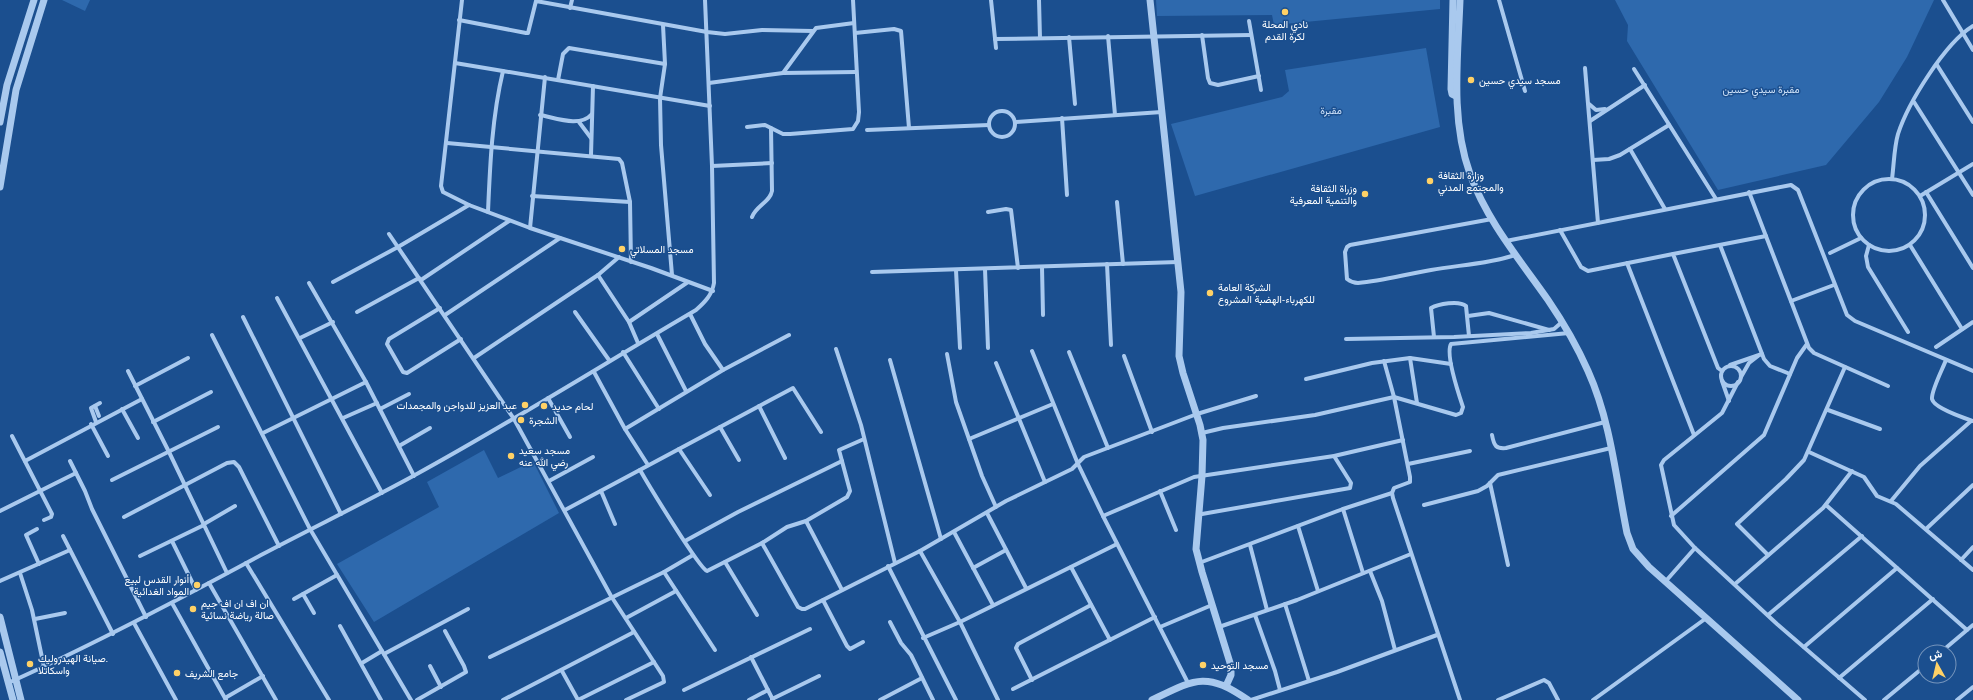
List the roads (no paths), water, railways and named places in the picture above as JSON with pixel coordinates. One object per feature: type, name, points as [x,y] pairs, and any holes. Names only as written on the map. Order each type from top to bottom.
[{"type":"street","points":[[0,122],[7,85],[34,0]]},
{"type":"street","points":[[0,187],[16,90],[44,0]]},
{"type":"street","points":[[462,0],[441,186],[443,192],[469,205],[509,221],[672,275],[713,291]]},
{"type":"street","points":[[570,8],[572,0]]},
{"type":"street","points":[[5,680],[16,680],[113,634],[310,529],[414,476],[594,372],[609,360],[690,314],[708,299],[713,291],[714,283],[712,166],[705,0]]},
{"type":"street","points":[[747,127],[765,125],[783,134],[853,129],[858,121],[853,0]]},
{"type":"street","points":[[991,0],[996,48]]},
{"type":"street","points":[[1039,0],[1040,38]]},
{"type":"street","points":[[1150,0],[1178,262],[1181,299],[1179,356],[1183,374],[1202,433],[1202,476],[1196,549],[1231,666],[1231,675],[1226,686]]},
{"type":"street","points":[[1453,0],[1451,89],[1452,94],[1456,96]]},
{"type":"street","points":[[1460,0],[1456,96],[1459,125],[1470,173],[1479,195],[1492,219],[1569,333],[1597,392],[1611,448],[1629,540],[1637,554],[1705,619],[1798,700]]},
{"type":"street","points":[[1499,0],[1525,91]]},
{"type":"street","points":[[1943,0],[1962,34],[1973,50]]},
{"type":"street","points":[[459,20],[528,33],[536,1],[663,25],[725,34],[767,30],[813,30],[819,27],[854,23]]},
{"type":"street","points":[[1249,21],[1262,90]]},
{"type":"street","points":[[663,25],[665,64],[660,98],[661,145],[672,275]]},
{"type":"street","points":[[1892,179],[1897,138],[1904,120],[1937,65],[1962,34],[1973,26]]},
{"type":"street","points":[[855,33],[894,29],[901,31],[909,128]]},
{"type":"street","points":[[782,73],[813,30]]},
{"type":"street","points":[[995,39],[1154,35],[1251,35]]},
{"type":"street","points":[[1202,35],[1210,83],[1215,85],[1259,76]]},
{"type":"street","points":[[1108,36],[1115,115]]},
{"type":"street","points":[[1069,37],[1075,104]]},
{"type":"street","points":[[558,80],[563,54],[569,48],[665,64]]},
{"type":"street","points":[[455,63],[710,106]]},
{"type":"street","points":[[1937,65],[1973,122]]},
{"type":"street","points":[[1585,68],[1598,223]]},
{"type":"street","points":[[1634,69],[1716,199]]},
{"type":"street","points":[[488,212],[491,148],[499,86],[503,71]]},
{"type":"street","points":[[709,83],[782,73],[856,72]]},
{"type":"street","points":[[530,228],[540,115],[545,77]]},
{"type":"street","points":[[1590,121],[1605,109],[1645,85]]},
{"type":"street","points":[[591,155],[593,86]]},
{"type":"street","points":[[1914,102],[1973,195]]},
{"type":"street","points":[[1589,104],[1596,110],[1605,109]]},
{"type":"street","points":[[1001,111],[1009,112],[1016,122],[1014,131],[1004,137],[992,133],[989,125],[994,114],[1001,111]]},
{"type":"street","points":[[1016,122],[1162,112]]},
{"type":"street","points":[[540,115],[579,122],[589,118],[592,114]]},
{"type":"street","points":[[1062,118],[1067,195]]},
{"type":"street","points":[[579,122],[591,139]]},
{"type":"street","points":[[867,130],[989,125]]},
{"type":"street","points":[[1593,160],[1615,157],[1669,125]]},
{"type":"street","points":[[752,217],[758,207],[771,195],[772,163],[770,128]]},
{"type":"street","points":[[446,143],[491,148],[537,150],[619,159],[622,162],[630,202],[631,262]]},
{"type":"street","points":[[1630,149],[1665,209]]},
{"type":"street","points":[[712,166],[772,163]]},
{"type":"street","points":[[1920,196],[1973,164]]},
{"type":"street","points":[[1892,179],[1908,184],[1920,196],[1925,209],[1925,223],[1920,236],[1910,245],[1898,250],[1886,251],[1869,245],[1861,238],[1854,221],[1856,202],[1868,187],[1879,181],[1892,179]]},
{"type":"street","points":[[1506,241],[1787,184],[1796,188],[1844,310],[1852,319],[1973,371]]},
{"type":"street","points":[[1749,192],[1807,344],[1814,353],[1888,386]]},
{"type":"street","points":[[1926,192],[1973,268]]},
{"type":"street","points":[[532,196],[630,202]]},
{"type":"street","points":[[1117,202],[1123,264]]},
{"type":"street","points":[[333,282],[398,247],[469,205]]},
{"type":"street","points":[[988,212],[1006,209],[1010,210],[1018,268]]},
{"type":"street","points":[[1492,219],[1350,245],[1347,247],[1345,252],[1347,279],[1357,283],[1390,279],[1428,270],[1501,260],[1515,255]]},
{"type":"street","points":[[357,312],[420,279],[509,221]]},
{"type":"street","points":[[1560,230],[1581,267],[1585,270],[1592,271],[1766,236]]},
{"type":"street","points":[[389,234],[514,419],[611,596],[663,676],[664,682],[626,700]]},
{"type":"street","points":[[445,315],[560,238]]},
{"type":"street","points":[[1830,253],[1861,238]]},
{"type":"street","points":[[1720,245],[1762,354],[1768,364],[1790,374]]},
{"type":"street","points":[[1869,245],[1866,256],[1868,267],[1908,332]]},
{"type":"street","points":[[1910,245],[1962,329]]},
{"type":"street","points":[[1673,254],[1718,368],[1722,371],[1722,380],[1729,401]]},
{"type":"street","points":[[474,358],[598,275],[619,257]]},
{"type":"street","points":[[872,272],[1178,262]]},
{"type":"street","points":[[1627,263],[1694,435]]},
{"type":"street","points":[[1107,264],[1111,345]]},
{"type":"street","points":[[1042,267],[1043,315]]},
{"type":"street","points":[[985,269],[988,348]]},
{"type":"street","points":[[956,270],[960,348]]},
{"type":"street","points":[[598,275],[629,322],[638,343]]},
{"type":"street","points":[[629,322],[688,282]]},
{"type":"street","points":[[309,283],[366,382],[414,476]]},
{"type":"street","points":[[1791,301],[1834,285]]},
{"type":"street","points":[[277,298],[333,398],[382,493]]},
{"type":"street","points":[[1434,337],[1431,313],[1432,308],[1436,306],[1463,304],[1466,306],[1468,316],[1469,336]]},
{"type":"street","points":[[440,308],[388,339],[387,344],[403,372],[408,373],[461,339]]},
{"type":"street","points":[[575,312],[609,360]]},
{"type":"street","points":[[1468,316],[1489,313],[1550,330]]},
{"type":"street","points":[[690,314],[705,344],[723,370]]},
{"type":"street","points":[[242,317],[341,514]]},
{"type":"street","points":[[300,338],[332,322]]},
{"type":"street","points":[[1346,339],[1531,333],[1550,330],[1562,322]]},
{"type":"street","points":[[1936,347],[1973,322]]},
{"type":"street","points":[[1202,433],[1223,428],[1315,415],[1394,397],[1456,415],[1460,413],[1462,408],[1451,364],[1449,347],[1451,344],[1569,333]]},
{"type":"street","points":[[657,334],[686,391]]},
{"type":"street","points":[[212,335],[263,433],[310,529],[412,700]]},
{"type":"street","points":[[624,429],[659,409],[686,391],[789,335]]},
{"type":"street","points":[[1670,516],[1760,441],[1767,430],[1800,352],[1807,344]]},
{"type":"street","points":[[836,349],[864,438],[895,563]]},
{"type":"street","points":[[1032,351],[1078,464],[1116,544],[1188,683]]},
{"type":"street","points":[[623,352],[659,409]]},
{"type":"street","points":[[1069,352],[1108,448]]},
{"type":"street","points":[[947,354],[956,402],[982,476],[996,506]]},
{"type":"street","points":[[1722,371],[1729,366],[1762,354]]},
{"type":"street","points":[[1762,354],[1748,364],[1722,413],[1664,460],[1661,465],[1670,516],[1674,525],[1695,548],[1768,615],[1865,700]]},
{"type":"street","points":[[1124,356],[1152,432]]},
{"type":"street","points":[[135,386],[188,358]]},
{"type":"street","points":[[1306,379],[1384,361],[1410,358],[1451,364]]},
{"type":"street","points":[[1410,358],[1417,404]]},
{"type":"street","points":[[890,360],[942,539]]},
{"type":"street","points":[[1891,501],[1920,466],[1972,421],[1938,406],[1933,402],[1932,395],[1946,360]]},
{"type":"street","points":[[1384,361],[1394,397],[1408,464],[1410,482],[1394,488],[1392,493],[1437,634],[1460,700]]},
{"type":"street","points":[[996,363],[1045,482]]},
{"type":"street","points":[[1729,366],[1738,368],[1741,377]]},
{"type":"street","points":[[1768,555],[1737,524],[1786,479],[1809,452],[1845,367]]},
{"type":"street","points":[[128,371],[227,573]]},
{"type":"street","points":[[594,372],[624,429],[648,466]]},
{"type":"street","points":[[1722,380],[1729,385],[1738,382]]},
{"type":"street","points":[[263,433],[366,382]]},
{"type":"street","points":[[565,510],[793,388],[821,432]]},
{"type":"street","points":[[154,422],[211,392]]},
{"type":"street","points":[[380,409],[409,394]]},
{"type":"street","points":[[762,543],[798,607],[805,609],[920,551],[987,514],[996,506],[1072,469],[1084,457],[1197,414],[1256,396]]},
{"type":"street","points":[[548,398],[570,437]]},
{"type":"street","points":[[25,461],[91,424],[142,399]]},
{"type":"street","points":[[343,418],[376,402]]},
{"type":"street","points":[[96,422],[91,409],[100,403]]},
{"type":"street","points":[[969,439],[1053,404]]},
{"type":"street","points":[[94,406],[99,416]]},
{"type":"street","points":[[759,406],[785,458]]},
{"type":"street","points":[[122,409],[138,438]]},
{"type":"street","points":[[1828,410],[1880,429]]},
{"type":"street","points":[[1492,435],[1495,447],[1506,448],[1605,422]]},
{"type":"street","points":[[91,424],[108,456]]},
{"type":"street","points":[[112,480],[218,426]]},
{"type":"street","points":[[720,427],[739,460]]},
{"type":"street","points":[[399,446],[430,428]]},
{"type":"street","points":[[12,436],[52,514],[51,517],[44,520]]},
{"type":"street","points":[[640,470],[693,555],[703,569],[707,571],[762,543],[787,527],[806,521],[847,497],[850,491],[839,450],[864,438]]},
{"type":"street","points":[[1103,516],[1191,478],[1334,456],[1403,440]]},
{"type":"street","points":[[1424,505],[1478,491],[1490,483],[1498,474],[1611,448]]},
{"type":"street","points":[[679,449],[710,495]]},
{"type":"street","points":[[1408,464],[1470,451]]},
{"type":"street","points":[[1809,452],[1867,479],[1877,496],[1891,501],[1973,570]]},
{"type":"street","points":[[1202,514],[1350,488],[1351,483],[1334,456]]},
{"type":"street","points":[[549,481],[593,457]]},
{"type":"street","points":[[70,461],[92,509],[146,616]]},
{"type":"street","points":[[685,541],[738,512],[842,461]]},
{"type":"street","points":[[124,517],[227,463],[234,462],[237,464],[279,546]]},
{"type":"street","points":[[1735,584],[1826,504],[1852,471]]},
{"type":"street","points":[[0,511],[76,473]]},
{"type":"street","points":[[1198,554],[1200,549],[1204,486],[1202,476]]},
{"type":"street","points":[[1490,483],[1508,565]]},
{"type":"street","points":[[1926,529],[1973,485]]},
{"type":"street","points":[[601,491],[615,524]]},
{"type":"street","points":[[1160,491],[1176,530]]},
{"type":"street","points":[[1199,563],[1343,509],[1392,493]]},
{"type":"street","points":[[1826,504],[1967,630]]},
{"type":"street","points":[[140,556],[204,524],[234,506]]},
{"type":"street","points":[[1343,509],[1363,573]]},
{"type":"street","points":[[987,514],[1026,588]]},
{"type":"street","points":[[806,521],[842,590]]},
{"type":"street","points":[[1298,526],[1318,591]]},
{"type":"street","points":[[37,528],[26,535],[39,564]]},
{"type":"street","points":[[954,532],[993,605]]},
{"type":"street","points":[[63,536],[113,634]]},
{"type":"street","points":[[1768,615],[1862,536]]},
{"type":"street","points":[[172,541],[196,590]]},
{"type":"street","points":[[923,638],[960,622],[1116,544]]},
{"type":"street","points":[[1250,545],[1267,610]]},
{"type":"street","points":[[1961,560],[1973,547]]},
{"type":"street","points":[[1666,582],[1695,548]]},
{"type":"street","points":[[0,582],[70,550]]},
{"type":"street","points":[[973,568],[1006,550]]},
{"type":"street","points":[[920,551],[960,622],[998,700]]},
{"type":"street","points":[[1219,627],[1284,604],[1411,554]]},
{"type":"street","points":[[490,658],[611,596],[664,572],[693,555]]},
{"type":"street","points":[[726,562],[757,615]]},
{"type":"street","points":[[246,563],[329,700]]},
{"type":"street","points":[[888,566],[923,638],[956,700]]},
{"type":"street","points":[[1071,567],[1110,640]]},
{"type":"street","points":[[1804,647],[1897,568]]},
{"type":"street","points":[[1370,571],[1382,601],[1395,650]]},
{"type":"street","points":[[664,572],[715,650]]},
{"type":"street","points":[[20,573],[35,619],[44,667]]},
{"type":"street","points":[[294,599],[337,575]]},
{"type":"street","points":[[209,583],[276,700]]},
{"type":"street","points":[[626,618],[676,591]]},
{"type":"street","points":[[303,594],[314,613]]},
{"type":"street","points":[[1839,678],[1933,599]]},
{"type":"street","points":[[823,600],[847,646],[850,649],[863,642]]},
{"type":"street","points":[[172,603],[225,699],[263,676]]},
{"type":"street","points":[[1284,604],[1309,681]]},
{"type":"street","points":[[1032,680],[1016,648],[1018,644],[1091,605]]},
{"type":"street","points":[[1160,627],[1212,605]]},
{"type":"street","points":[[362,663],[468,609]]},
{"type":"street","points":[[35,619],[65,613]]},
{"type":"street","points":[[1255,615],[1275,671],[1280,690]]},
{"type":"street","points":[[0,617],[21,700]]},
{"type":"street","points":[[1014,689],[1155,617]]},
{"type":"street","points":[[1592,700],[1705,619]]},
{"type":"street","points":[[890,622],[901,643],[911,655],[933,700]]},
{"type":"street","points":[[134,623],[176,700]]},
{"type":"street","points":[[340,626],[362,663],[381,700]]},
{"type":"street","points":[[1950,644],[1973,626]]},
{"type":"street","points":[[684,690],[751,656],[810,629]]},
{"type":"street","points":[[417,700],[464,675],[466,670],[445,631]]},
{"type":"street","points":[[503,700],[562,671],[634,632]]},
{"type":"street","points":[[1152,700],[1164,697],[1188,683],[1213,682],[1226,686],[1249,700],[1309,681],[1437,634]]},
{"type":"street","points":[[0,652],[5,680],[13,700]]},
{"type":"street","points":[[751,656],[773,699],[819,676]]},
{"type":"street","points":[[562,671],[578,700],[654,662]]},
{"type":"street","points":[[430,666],[441,687]]},
{"type":"street","points":[[1884,700],[1917,673]]},
{"type":"street","points":[[880,700],[922,678]]},
{"type":"street","points":[[1498,700],[1544,680],[1549,683],[1558,700]]},
{"type":"street","points":[[1957,700],[1973,686]]},
{"type":"street","points":[[749,700],[768,690]]},
{"type":"place","name":"نادي المحلة لكرة القدم","points":[[1285,12]]},
{"type":"place","name":"مسجد سيدي حسين","points":[[1471,80]]},
{"type":"place","name":"وزارة الثقافة والمجتمع المدني","points":[[1430,181]]},
{"type":"place","name":"وزراة الثقافة والتنمية المعرفية","points":[[1365,194]]},
{"type":"place","name":"مسجد المسلاتي","points":[[622,249]]},
{"type":"place","name":"الشركة العامة للكهرباء-الهضبة المشروع","points":[[1210,293]]},
{"type":"place","name":"عبد العزيز للدواجن والمجمدات","points":[[525,405]]},
{"type":"place","name":"لحام حديد","points":[[544,406]]},
{"type":"place","name":"الشجرة","points":[[521,420]]},
{"type":"place","name":"مسجد سعيد رضي الله عنه","points":[[511,456]]},
{"type":"place","name":"أنوار القدس لبيع المواد الغدائية","points":[[197,585]]},
{"type":"place","name":"ان اف ان اف جيم صالة رياضة نسائية","points":[[193,609]]},
{"type":"place","name":"صيانة الهيدروليك. واسكاتلا","points":[[30,664]]},
{"type":"place","name":"مسجد التوحيد","points":[[1203,665]]},
{"type":"place","name":"جامع الشريف","points":[[177,673]]},
{"type":"park label","name":"مقبرة سيدي حسين","points":[[1761,89]]},
{"type":"park label","name":"مقبرة","points":[[1331,110]]}]
